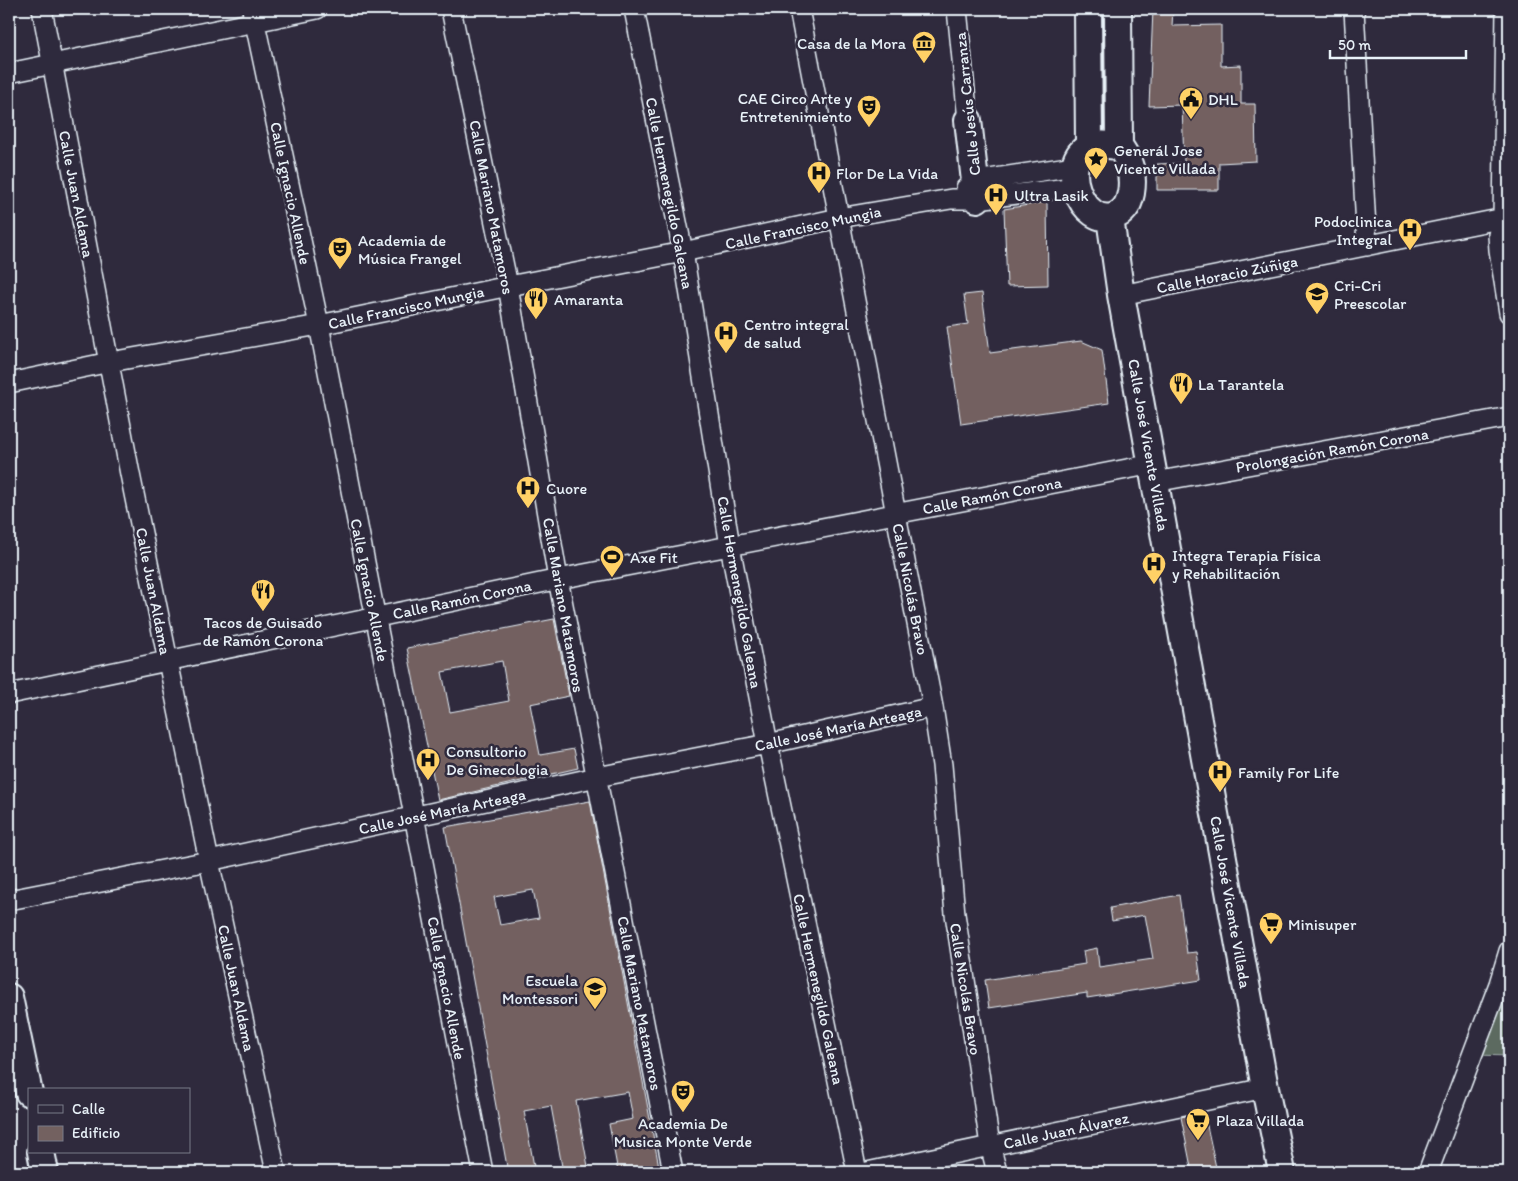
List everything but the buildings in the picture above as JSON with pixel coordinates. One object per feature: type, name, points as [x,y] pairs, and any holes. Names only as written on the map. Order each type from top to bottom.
[{"type":"main road","points":[[1088,9],[1078,195],[1085,205],[1100,216],[1110,218],[1125,209],[1129,202],[1132,179],[1129,164],[1119,146],[1118,9]]},
{"type":"main road","name":"Calle Jesús Carranza","points":[[968,120],[977,190]]},
{"type":"main road","points":[[1079,166],[1108,144],[1119,146]]},
{"type":"main road","name":"Calle José Vicente Villada","points":[[1110,218],[1121,295],[1265,1088],[1282,1172]]},
{"type":"main road","points":[[9,997],[28,1088]]},
{"type":"main road","points":[[41,1154],[45,1172]]},
{"type":"street","name":"Calle Juan Aldama","points":[[42,9],[130,474],[209,861],[276,1172]]},
{"type":"street","points":[[9,73],[253,15],[317,9]]},
{"type":"street","name":"Calle Mariano Matamoros","points":[[450,9],[508,286],[558,579],[673,1172]]},
{"type":"street","name":"Calle Hermenegildo Galeana","points":[[634,9],[683,252],[730,546],[768,744],[857,1172]]},
{"type":"street","name":"Calle Nicolás Bravo","points":[[799,9],[934,707],[942,765],[955,914],[990,1146],[997,1172]]},
{"type":"street","name":"Calle Jesús Carranza","points":[[957,9],[968,120]]},
{"type":"street","points":[[1354,9],[1367,246]]},
{"type":"street","points":[[1506,9],[1506,217],[1498,235],[1509,313]]},
{"type":"street","name":"Calle Ignacio Allende","points":[[253,15],[319,325],[483,1172]]},
{"type":"street","name":"Calle Francisco Mungia","points":[[9,383],[110,362],[319,325],[683,252],[839,218],[951,199],[977,190],[1079,166]]},
{"type":"street","name":"Calle Horacio Zúñiga","points":[[1121,295],[1506,217]]},
{"type":"street","name":"Prolongación Ramón Corona","points":[[1154,473],[1509,417]]},
{"type":"street","name":"Calle Ramón Corona","points":[[9,694],[558,579],[897,514],[1154,473]]},
{"type":"street","name":"Calle José María Arteaga","points":[[9,900],[209,861],[597,777],[768,744],[934,707]]},
{"type":"street","points":[[1428,1172],[1499,984],[1509,951]]},
{"type":"street","name":"Calle Juan Álvarez","points":[[867,1172],[1265,1088]]},
{"type":"green space","points":[[1509,966],[1509,1056],[1476,1055]]},
{"type":"place","name":"Casa de la Mora","points":[[924,64]]},
{"type":"place","name":"DHL","points":[[1191,120]]},
{"type":"place","name":"CAE Circo Arte y Entretenimiento","points":[[869,128]]},
{"type":"place","name":"Generál Jose Vicente Villada","points":[[1096,180]]},
{"type":"place","name":"Flor De La Vida","points":[[819,194]]},
{"type":"place","name":"Ultra Lasik","points":[[996,216]]},
{"type":"place","name":"Podoclinica Integral","points":[[1410,251]]},
{"type":"place","name":"Academia de Música Frangel","points":[[340,270]]},
{"type":"place","name":"Cri-Cri Preescolar","points":[[1317,315]]},
{"type":"place","name":"Amaranta","points":[[536,320]]},
{"type":"place","name":"Centro integral de salud","points":[[726,354]]},
{"type":"place","name":"La Tarantela","points":[[1181,405]]},
{"type":"place","name":"Cuore","points":[[528,509]]},
{"type":"place","name":"Axe Fit","points":[[612,578]]},
{"type":"place","name":"Integra Terapia Física y Rehabilitación","points":[[1154,585]]},
{"type":"place","name":"Tacos de Guisado de Ramón Corona","points":[[263,612]]},
{"type":"place","name":"Consultorio De Ginecologia","points":[[428,781]]},
{"type":"place","name":"Family For Life","points":[[1220,793]]},
{"type":"place","name":"Minisuper","points":[[1271,945]]},
{"type":"place","name":"Escuela Montessori","points":[[595,1010]]},
{"type":"place","name":"Academia De Musica Monte Verde","points":[[683,1113]]},
{"type":"place","name":"Plaza Villada","points":[[1198,1141]]}]
